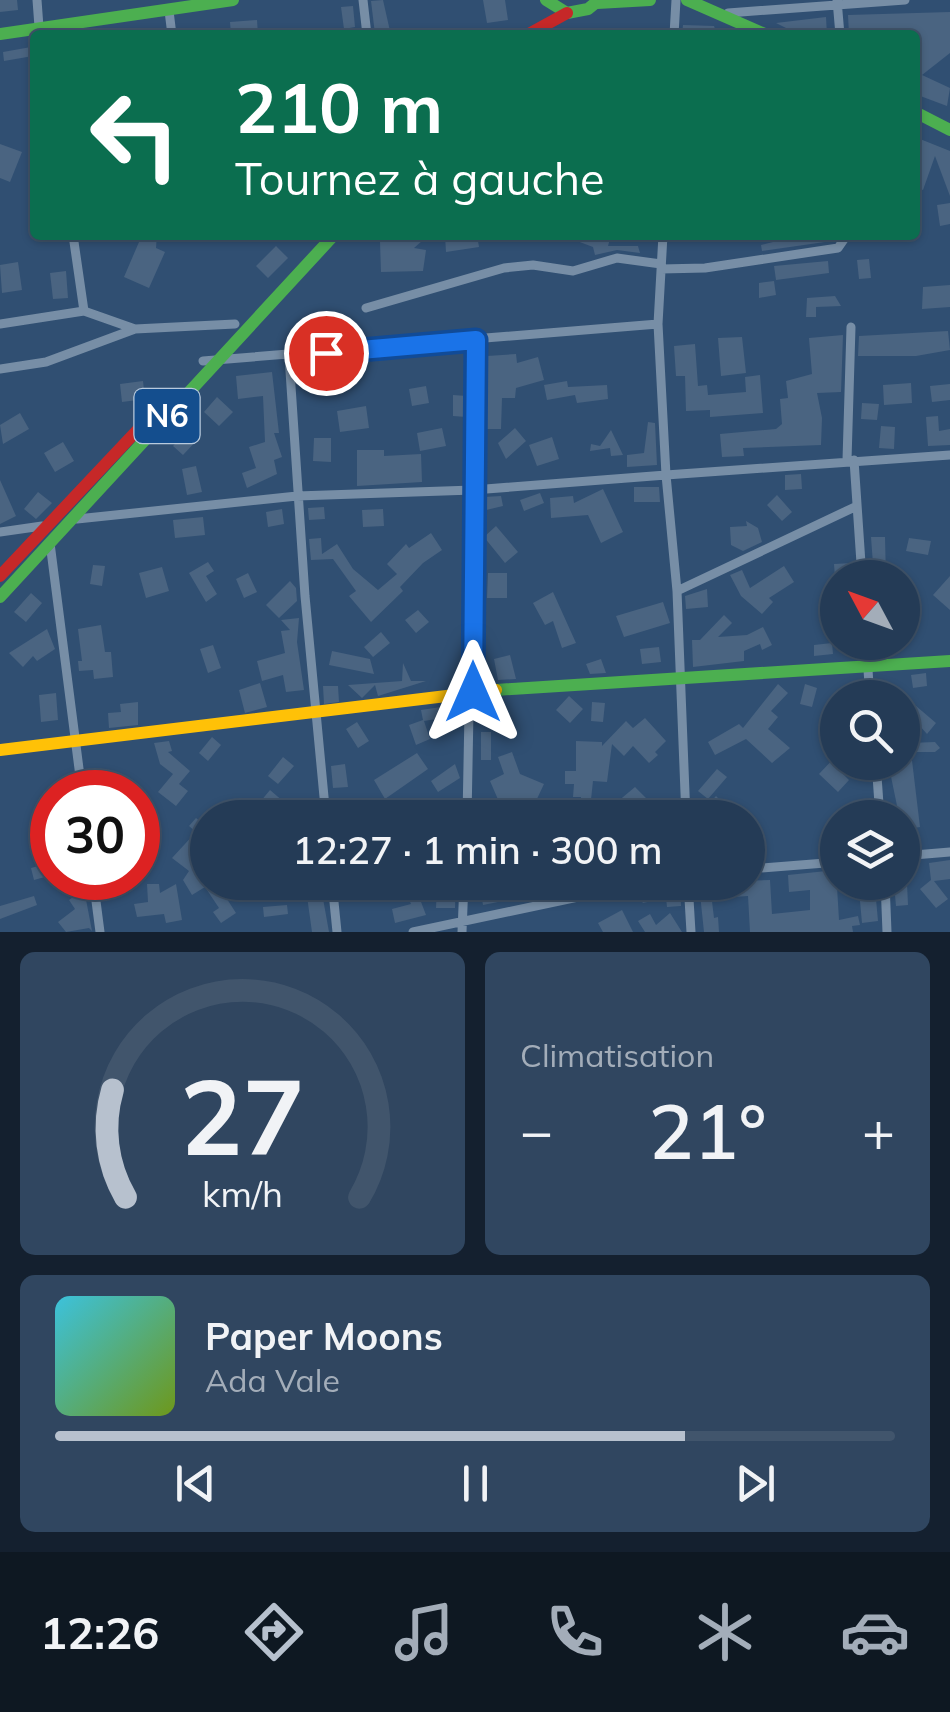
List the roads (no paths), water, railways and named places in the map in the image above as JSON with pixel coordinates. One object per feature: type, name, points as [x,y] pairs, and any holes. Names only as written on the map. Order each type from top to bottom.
[{"type":"main road","points":[[51,30],[233,0]]},
{"type":"main road","points":[[520,30],[545,0],[567,13]]},
{"type":"main road","points":[[536,30],[598,2],[650,0]]},
{"type":"main road","points":[[687,0],[756,30]]},
{"type":"main road","points":[[0,34],[30,32]]},
{"type":"main road","points":[[920,115],[950,130]]},
{"type":"main road","name":"N6","points":[[0,597],[209,362],[235,324],[314,240]]},
{"type":"main road","name":"N6","points":[[0,576],[329,240]]},
{"type":"main road","points":[[0,750],[317,715],[473,692],[950,661]]},
{"type":"street","points":[[37,0],[40,30]]},
{"type":"street","points":[[363,0],[366,30]]},
{"type":"street","points":[[674,30],[676,0]]},
{"type":"street","points":[[724,13],[905,0]]},
{"type":"street","points":[[837,2],[840,30]]},
{"type":"street","points":[[168,8],[171,30]]},
{"type":"street","points":[[74,240],[84,311]]},
{"type":"street","points":[[663,240],[658,324],[666,475],[678,590],[685,800]]},
{"type":"street","points":[[366,308],[504,268],[533,265],[573,271],[617,258],[661,267],[704,268],[838,248],[844,240]]},
{"type":"street","points":[[0,324],[84,311],[135,329]]},
{"type":"street","points":[[0,368],[46,362],[135,329],[235,324]]},
{"type":"street","points":[[209,362],[658,324]]},
{"type":"street","points":[[851,327],[851,460],[861,560]]},
{"type":"street","points":[[468,800],[473,692],[476,340]]},
{"type":"street","points":[[289,356],[297,496],[324,800]]},
{"type":"street","points":[[0,532],[72,520],[297,496],[473,490],[851,460],[950,456]]},
{"type":"street","points":[[678,590],[857,506]]},
{"type":"street","points":[[47,526],[79,770]]},
{"type":"street","points":[[867,660],[869,680]]},
{"type":"street","points":[[920,854],[950,852]]},
{"type":"street","points":[[765,868],[820,863]]},
{"type":"street","points":[[96,900],[100,932]]},
{"type":"street","points":[[334,900],[337,932]]},
{"type":"street","points":[[462,927],[463,900]]},
{"type":"street","points":[[412,932],[462,927],[574,900]]},
{"type":"street","points":[[689,900],[691,932]]},
{"type":"street","points":[[886,900],[888,932]]}]
